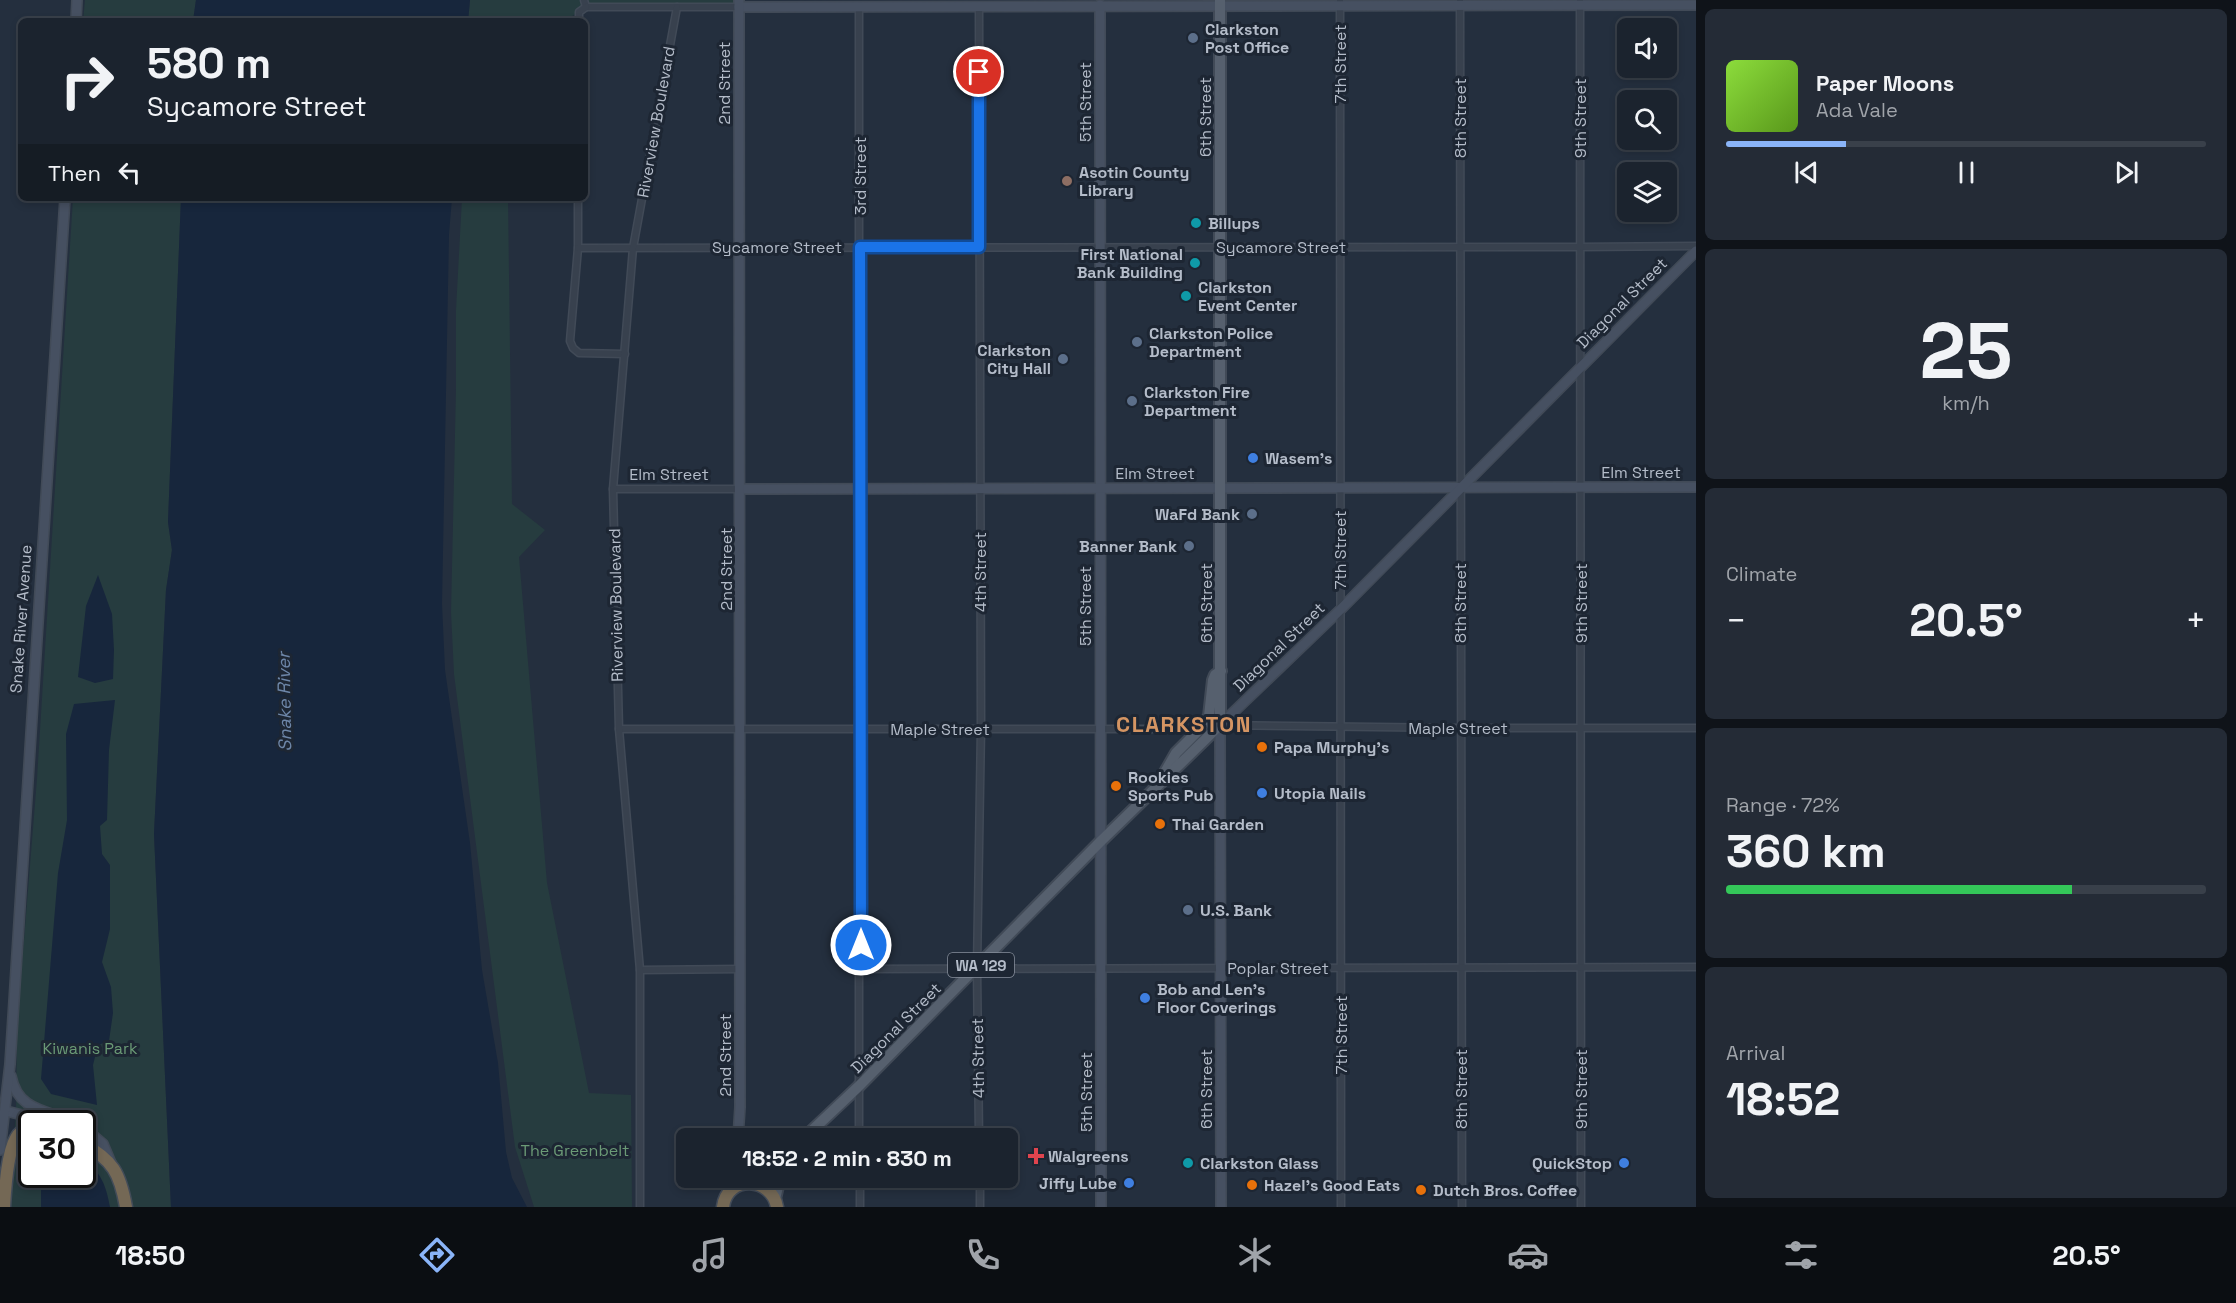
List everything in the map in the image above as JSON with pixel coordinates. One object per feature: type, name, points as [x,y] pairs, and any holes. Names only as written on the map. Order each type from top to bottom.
[{"type":"highway","points":[[4,1207],[5,1186],[18,1136]]},
{"type":"highway","points":[[96,1152],[111,1162],[120,1182],[126,1207]]},
{"type":"highway","points":[[722,1205],[729,1188]]},
{"type":"highway","points":[[766,1188],[778,1205]]},
{"type":"main road","name":"6th Street","points":[[1220,3],[1220,725]]},
{"type":"main road","name":"WA 129","points":[[1158,785],[1176,753],[1202,727],[1209,716],[1213,680],[1215,675],[1221,671]]},
{"type":"main road","name":"Diagonal Street","points":[[815,1128],[1220,725]]},
{"type":"main road","points":[[778,1205],[779,1188]]},
{"type":"street","points":[[76,18],[77,0]]},
{"type":"street","points":[[579,18],[579,12],[585,3],[676,7],[739,3],[859,6],[1220,3],[1696,5]]},
{"type":"street","name":"2nd Street","points":[[739,3],[741,489],[739,1128]]},
{"type":"street","name":"7th Street","points":[[1340,3],[1341,1207]]},
{"type":"street","name":"8th Street","points":[[1460,3],[1459,728],[1462,1207]]},
{"type":"street","name":"9th Street","points":[[1580,3],[1581,1207]]},
{"type":"street","name":"5th Street","points":[[1100,5],[1101,1207]]},
{"type":"street","name":"3rd Street","points":[[859,6],[861,969],[859,1128]]},
{"type":"street","name":"4th Street","points":[[979,6],[981,728],[977,968],[979,1128]]},
{"type":"street","name":"Riverview Boulevard","points":[[640,1207],[640,970],[619,729],[613,489],[633,248],[676,7]]},
{"type":"street","name":"Snake River Avenue","points":[[0,1150],[10,1064],[65,201]]},
{"type":"street","points":[[578,201],[578,248],[570,341],[579,353],[625,354]]},
{"type":"street","name":"Sycamore Street","points":[[578,248],[1696,246]]},
{"type":"street","name":"Diagonal Street","points":[[1220,725],[1340,610],[1696,250]]},
{"type":"street","name":"Elm Street","points":[[613,489],[1696,488]]},
{"type":"street","name":"Maple Street","points":[[1220,725],[1696,728]]},
{"type":"street","name":"6th Street","points":[[1220,725],[1221,1207]]},
{"type":"street","name":"Maple Street","points":[[619,729],[1154,729]]},
{"type":"street","name":"Poplar Street","points":[[861,969],[1696,967]]},
{"type":"street","points":[[640,970],[740,969]]},
{"type":"street","points":[[10,1064],[15,1088],[25,1102],[41,1110]]},
{"type":"street","points":[[5,1186],[8,1131],[6,1111],[18,1114]]},
{"type":"street","points":[[96,1139],[102,1144],[111,1162]]},
{"type":"street","points":[[96,1145],[111,1162]]},
{"type":"street","points":[[860,1188],[860,1207]]},
{"type":"street","points":[[980,1188],[980,1207]]},
{"type":"green space","points":[[85,0],[196,0],[193,18],[83,18]]},
{"type":"green space","points":[[470,0],[739,0],[739,7],[587,7],[569,18],[468,18]]},
{"type":"green space","name":"Kiwanis Park","points":[[73,201],[181,201],[168,522],[172,550],[166,590],[154,834],[171,1207],[8,1207],[16,1112],[17,1026],[37,779]]},
{"type":"green space","name":"The Greenbelt","points":[[462,201],[508,201],[512,504],[545,530],[519,557],[547,883],[589,1093],[631,1095],[632,1207],[534,1207],[515,1147],[454,674],[451,612],[456,310]]},
{"type":"water","points":[[196,0],[470,0],[468,18],[193,18]]},
{"type":"water","name":"Snake River","points":[[181,201],[452,201],[449,234],[442,604],[445,670],[470,843],[482,970],[498,1063],[506,1152],[512,1178],[527,1207],[171,1207],[154,834],[166,590],[172,550],[168,522]]},
{"type":"water","points":[[98,575],[112,614],[114,650],[113,679],[95,683],[78,677],[86,606]]},
{"type":"water","points":[[115,700],[109,750],[107,820],[100,826],[102,854],[110,865],[110,929],[102,962],[111,987],[113,1013],[109,1041],[98,1045],[93,1065],[97,1105],[51,1094],[41,1079],[58,873],[67,820],[66,734],[74,704]]},
{"type":"water","points":[[96,1172],[107,1192],[110,1207],[41,1207],[41,1188],[96,1188]]},
{"type":"place","name":"Clarkston Post Office","points":[[1193,38]]},
{"type":"place","name":"Asotin County Library","points":[[1067,181]]},
{"type":"place","name":"Billups","points":[[1196,223]]},
{"type":"place","name":"First National Bank Building","points":[[1195,263]]},
{"type":"place","name":"Clarkston Event Center","points":[[1186,296]]},
{"type":"place","name":"Clarkston Police Department","points":[[1137,342]]},
{"type":"place","name":"Clarkston City Hall","points":[[1063,359]]},
{"type":"place","name":"Clarkston Fire Department","points":[[1132,401]]},
{"type":"place","name":"Wasem's","points":[[1253,458]]},
{"type":"place","name":"WaFd Bank","points":[[1252,514]]},
{"type":"place","name":"Banner Bank","points":[[1189,546]]},
{"type":"place","name":"Papa Murphy's","points":[[1262,747]]},
{"type":"place","name":"Rookies Sports Pub","points":[[1116,786]]},
{"type":"place","name":"Utopia Nails","points":[[1262,793]]},
{"type":"place","name":"Thai Garden","points":[[1160,824]]},
{"type":"place","name":"U.S. Bank","points":[[1188,910]]},
{"type":"place","name":"Bob and Len's Floor Coverings","points":[[1145,998]]},
{"type":"place","name":"Walgreens","points":[[1036,1156]]},
{"type":"place","name":"Clarkston Glass","points":[[1188,1163]]},
{"type":"place","name":"QuickStop","points":[[1624,1163]]},
{"type":"place","name":"Jiffy Lube","points":[[1129,1183]]},
{"type":"place","name":"Hazel’s Good Eats","points":[[1252,1185]]},
{"type":"place","name":"Dutch Bros. Coffee","points":[[1421,1190]]},
{"type":"district","name":"CLARKSTON","points":[[1184,724]]},
{"type":"route","points":[[861,945],[860,247],[979,247],[979,72]]}]
